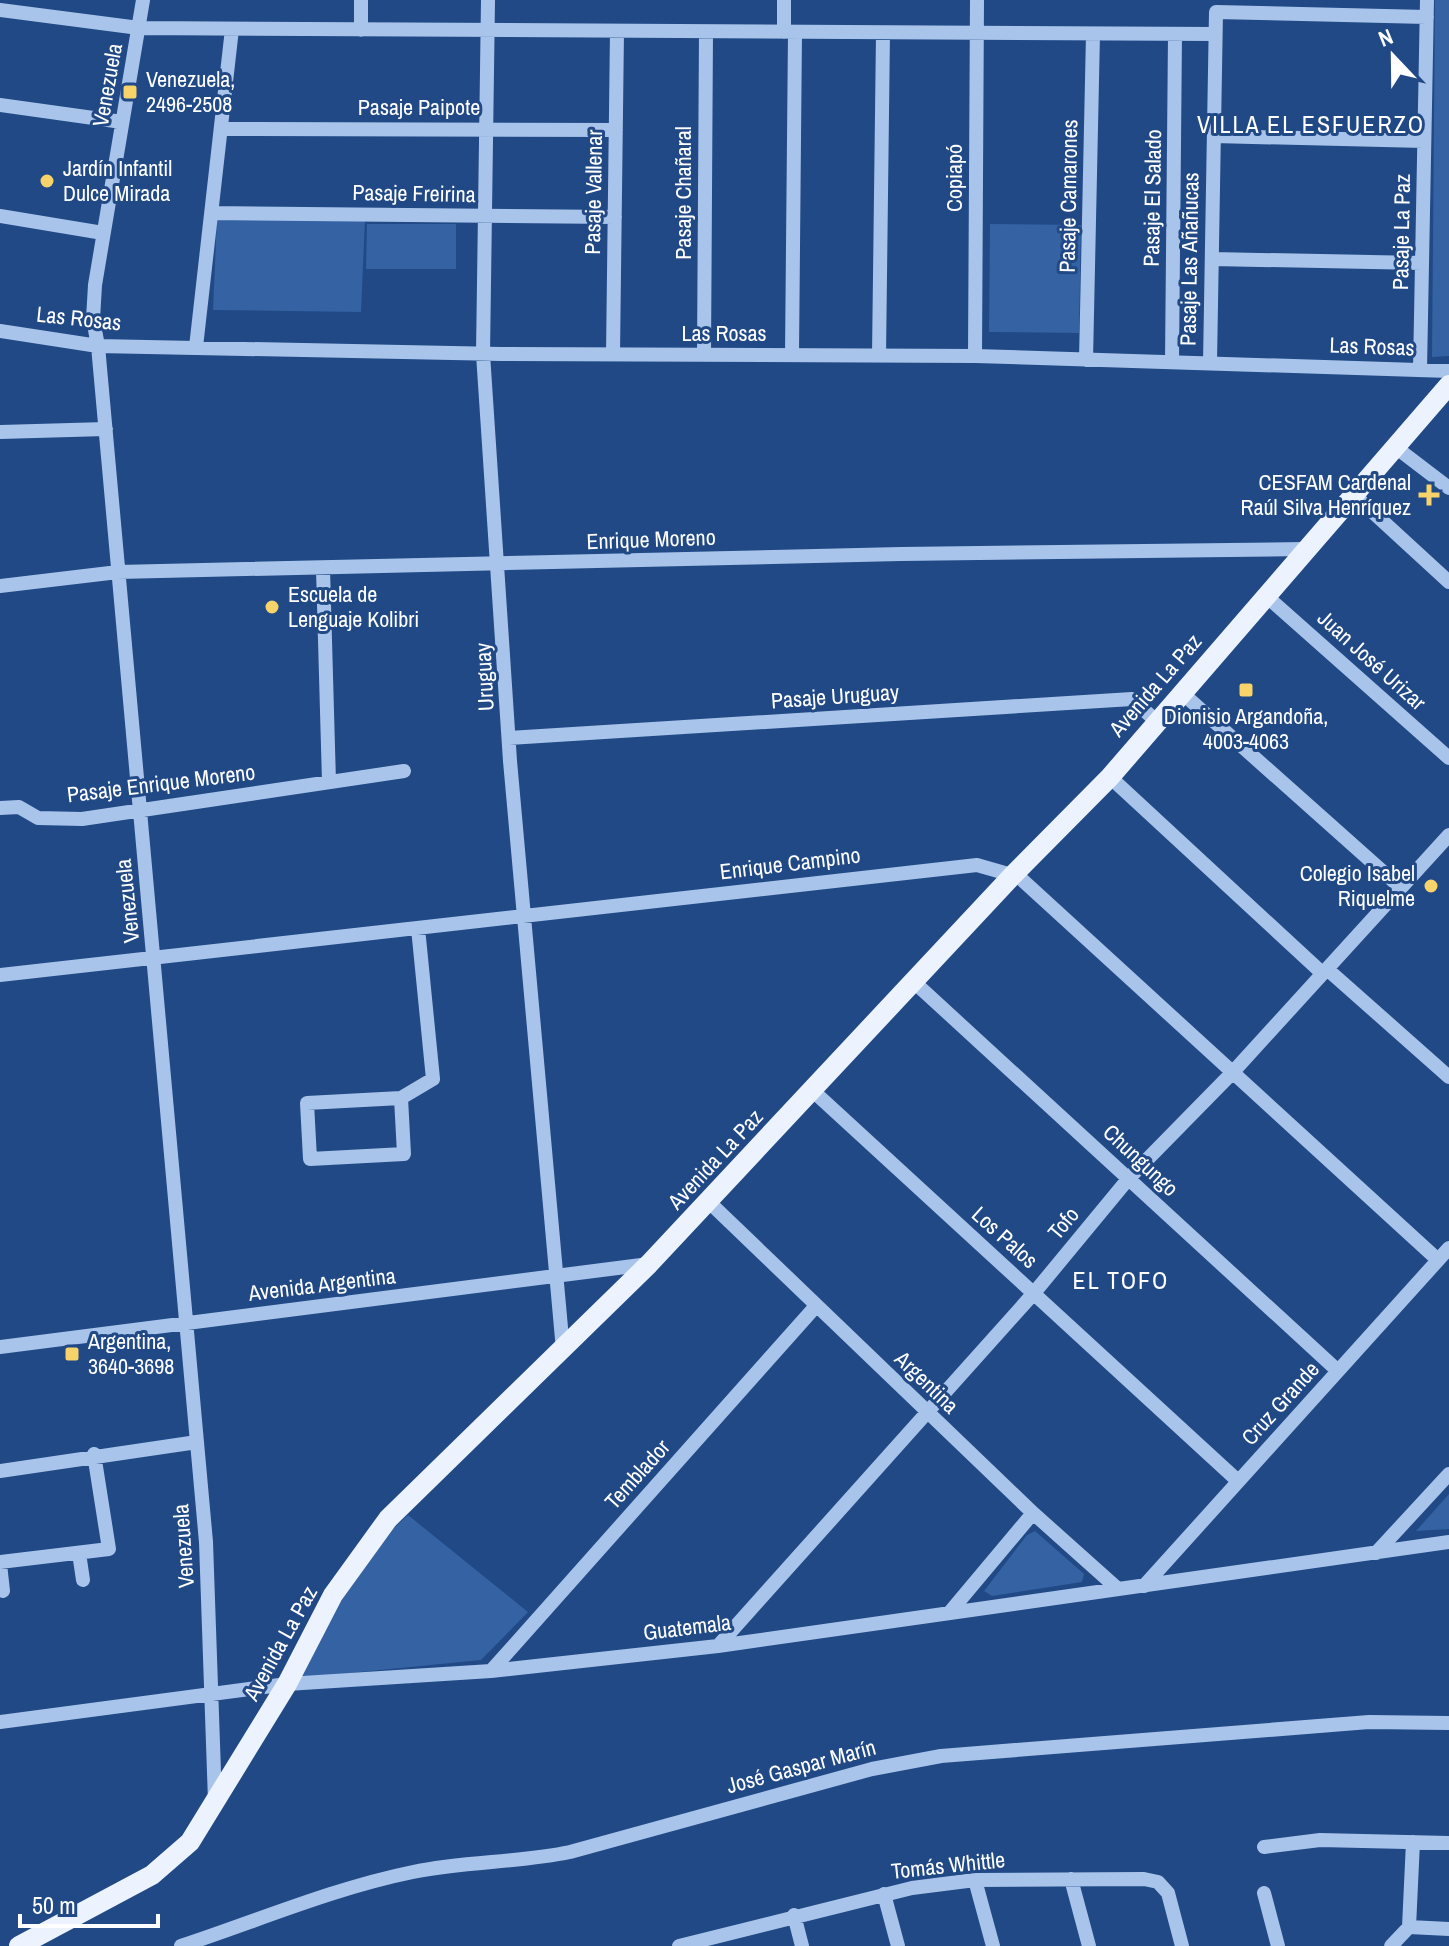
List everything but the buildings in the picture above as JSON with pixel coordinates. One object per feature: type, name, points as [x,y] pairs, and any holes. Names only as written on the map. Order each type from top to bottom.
[{"type":"main road","name":"Avenida La Paz","points":[[19,1946],[166,1865],[190,1842],[287,1684],[333,1595],[388,1519],[649,1264],[1012,876],[1110,777],[1155,720],[1449,385]]},
{"type":"street","name":"Venezuela","points":[[143,0],[103,233],[93,319],[155,958],[197,1442],[213,1694],[215,1802]]},
{"type":"street","points":[[361,0],[361,30]]},
{"type":"street","name":"Uruguay","points":[[488,0],[483,354],[509,738],[563,1350]]},
{"type":"street","points":[[784,0],[790,32],[792,355]]},
{"type":"street","name":"Copiapó","points":[[975,356],[977,0]]},
{"type":"street","name":"Pasaje La Paz","points":[[1420,370],[1427,0]]},
{"type":"street","points":[[0,10],[38,7],[139,28],[1215,34]]},
{"type":"street","name":"Pasaje Las Añañucas","points":[[1210,363],[1216,12],[1427,17]]},
{"type":"street","points":[[196,347],[232,29]]},
{"type":"street","name":"Pasaje Vallenar","points":[[613,354],[617,31]]},
{"type":"street","name":"Pasaje Chañaral","points":[[704,355],[706,32]]},
{"type":"street","points":[[879,356],[883,33]]},
{"type":"street","name":"Pasaje Camarones","points":[[1086,360],[1093,34]]},
{"type":"street","name":"Pasaje El Salado","points":[[1172,362],[1175,34]]},
{"type":"street","points":[[0,105],[122,122]]},
{"type":"street","name":"Pasaje Paipote","points":[[222,129],[616,130]]},
{"type":"street","points":[[1214,136],[1424,141]]},
{"type":"street","name":"Pasaje Freirina","points":[[212,213],[615,217]]},
{"type":"street","points":[[0,216],[103,233]]},
{"type":"street","points":[[1212,259],[1422,263]]},
{"type":"street","name":"Las Rosas","points":[[0,331],[98,346],[483,354],[975,356],[1449,371]]},
{"type":"street","points":[[0,432],[106,429]]},
{"type":"street","points":[[1394,446],[1449,488]]},
{"type":"street","points":[[1352,493],[1449,582]]},
{"type":"street","name":"Enrique Moreno","points":[[0,586],[118,572],[901,554],[1304,549]]},
{"type":"street","points":[[323,569],[329,782]]},
{"type":"street","name":"Juan José Urizar","points":[[1265,595],[1449,758]]},
{"type":"street","points":[[1181,692],[1400,887]]},
{"type":"street","name":"Pasaje Uruguay","points":[[509,738],[1132,699],[1155,720]]},
{"type":"street","name":"Pasaje Enrique Moreno","points":[[0,808],[19,807],[38,818],[82,819],[140,813],[404,771]]},
{"type":"street","points":[[1110,777],[1324,970],[1449,1077]]},
{"type":"street","name":"Tofo","points":[[718,1646],[1034,1293],[1129,1178],[1233,1072],[1449,835]]},
{"type":"street","name":"Enrique Campino","points":[[0,975],[977,865],[1019,877],[1438,1260]]},
{"type":"street","points":[[401,1098],[404,1154],[310,1159],[307,1103],[401,1098],[433,1079],[418,928]]},
{"type":"street","name":"Chungungo","points":[[914,982],[1338,1371]]},
{"type":"street","name":"Los Palos","points":[[812,1090],[1238,1481]]},
{"type":"street","name":"Argentina","points":[[709,1202],[926,1412],[1118,1589]]},
{"type":"street","name":"Cruz Grande","points":[[1144,1586],[1449,1248]]},
{"type":"street","name":"Avenida Argentina","points":[[0,1347],[649,1264]]},
{"type":"street","name":"Temblador","points":[[491,1671],[816,1306]]},
{"type":"street","points":[[0,1471],[94,1454],[197,1442]]},
{"type":"street","points":[[3,1591],[0,1563],[109,1549],[94,1454]]},
{"type":"street","points":[[1376,1553],[1449,1474]]},
{"type":"street","points":[[950,1612],[1033,1513]]},
{"type":"street","name":"Guatemala","points":[[0,1722],[287,1684],[491,1671],[718,1646],[1449,1542]]},
{"type":"street","points":[[79,1553],[83,1580]]},
{"type":"street","name":"José Gaspar Marín","points":[[181,1946],[387,1878],[440,1867],[523,1861],[570,1852],[905,1761],[1369,1722],[1449,1723]]},
{"type":"street","points":[[1264,1847],[1320,1840],[1449,1843]]},
{"type":"street","points":[[1391,1946],[1409,1927],[1413,1842]]},
{"type":"street","points":[[1071,1879],[1089,1946]]},
{"type":"street","name":"Tomás Whittle","points":[[679,1946],[884,1894],[975,1880],[1071,1879],[1158,1882],[1168,1893],[1182,1946]]},
{"type":"street","points":[[975,1880],[993,1946]]},
{"type":"street","points":[[1264,1893],[1278,1946]]},
{"type":"street","points":[[884,1894],[898,1946]]},
{"type":"street","points":[[794,1915],[802,1946]]},
{"type":"street","points":[[1409,1927],[1449,1929]]},
{"type":"shaded area","points":[[1435,0],[1449,0],[1449,356],[1432,357]]},
{"type":"shaded area","points":[[217,217],[365,219],[361,312],[213,310]]},
{"type":"shaded area","points":[[367,224],[456,224],[456,269],[366,269]]},
{"type":"shaded area","points":[[990,224],[1081,225],[1079,333],[989,332]]},
{"type":"shaded area","points":[[1449,1494],[1449,1529],[1416,1531]]},
{"type":"shaded area","points":[[408,1515],[528,1612],[481,1660],[300,1678],[359,1568],[375,1545]]},
{"type":"shaded area","points":[[1035,1531],[1084,1574],[1082,1582],[992,1596],[984,1591],[1027,1535]]},
{"type":"place","name":"Venezuela, 2496-2508","points":[[130,92]]},
{"type":"place","name":"Jardín Infantil Dulce Mirada","points":[[47,181]]},
{"type":"place","name":"CESFAM Cardenal Raúl Silva Henríquez","points":[[1429,495]]},
{"type":"place","name":"Escuela de Lenguaje Kolibri","points":[[272,607]]},
{"type":"place","name":"Dionisio Argandoña, 4003-4063","points":[[1246,690]]},
{"type":"place","name":"Colegio Isabel Riquelme","points":[[1431,886]]},
{"type":"place","name":"Argentina, 3640-3698","points":[[72,1354]]},
{"type":"district","name":"VILLA EL ESFUERZO","points":[[1311,124]]},
{"type":"district","name":"EL TOFO","points":[[1121,1280]]}]
